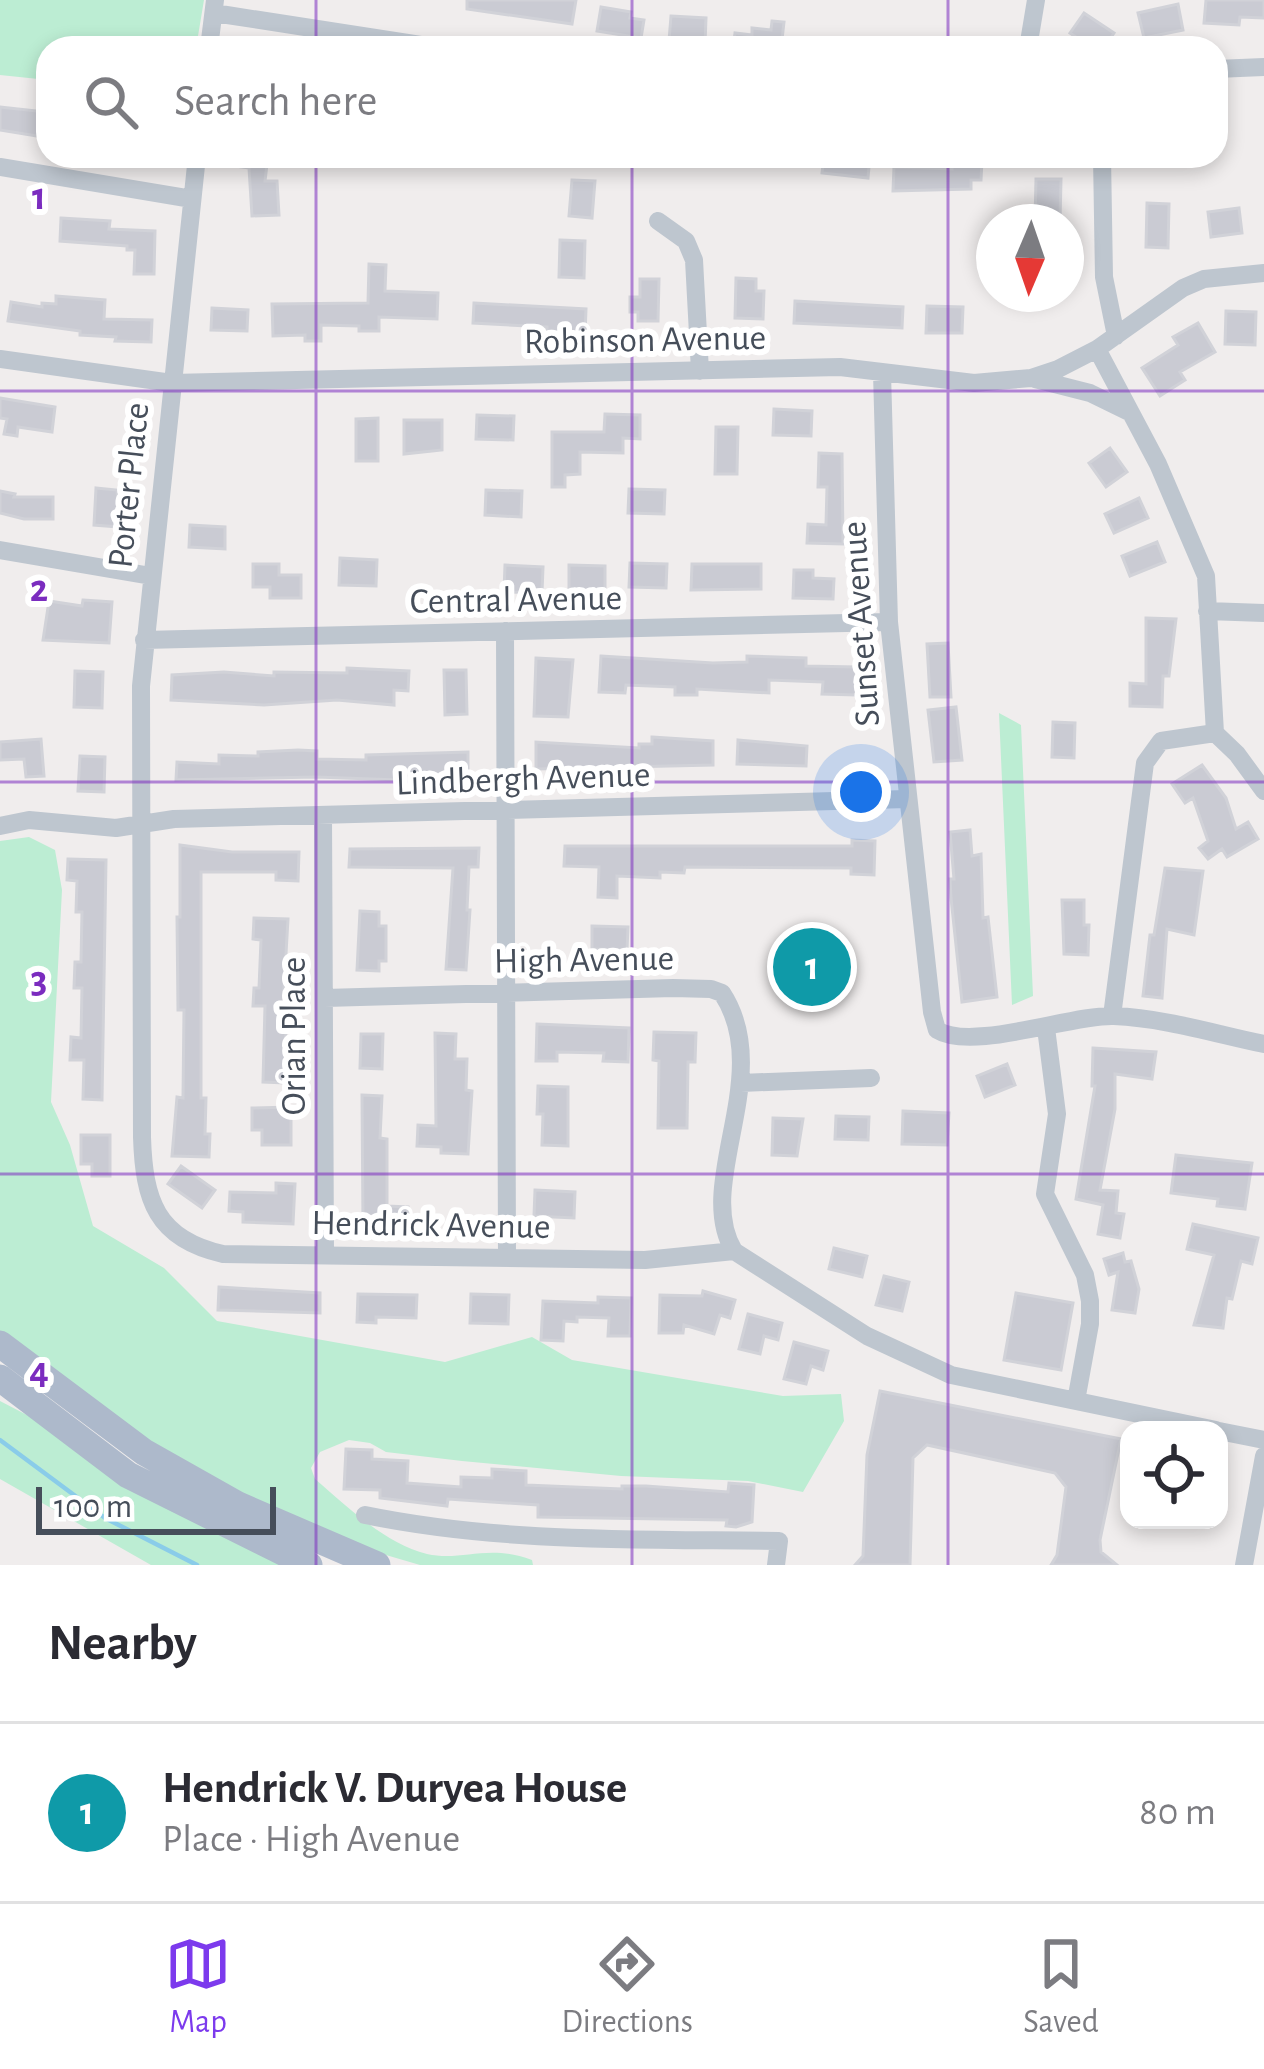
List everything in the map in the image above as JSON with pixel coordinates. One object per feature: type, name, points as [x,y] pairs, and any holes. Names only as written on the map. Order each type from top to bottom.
[{"type":"main road","points":[[0,1344],[144,1452],[238,1505],[377,1565]]},
{"type":"main road","points":[[0,1378],[128,1475],[309,1565]]},
{"type":"street","points":[[1030,36],[1036,0]]},
{"type":"street","points":[[210,36],[214,6],[375,36]]},
{"type":"street","points":[[1228,68],[1264,67]]},
{"type":"street","points":[[0,167],[192,199]]},
{"type":"street","name":"Porter Place","points":[[142,823],[144,640],[196,168]]},
{"type":"street","points":[[1102,168],[1104,277],[1116,336]]},
{"type":"street","points":[[658,221],[686,241],[694,260],[700,371]]},
{"type":"street","name":"Robinson Avenue","points":[[0,359],[172,383],[840,367],[974,383],[1031,378],[1096,349],[1183,288],[1204,279],[1264,273]]},
{"type":"street","points":[[1096,349],[1158,464],[1205,577],[1215,733],[1264,791]]},
{"type":"street","name":"Sunset Avenue","points":[[882,373],[889,622],[932,1012],[938,1030],[952,1037],[1046,1028]]},
{"type":"street","points":[[1031,378],[1072,387],[1131,413]]},
{"type":"street","points":[[0,550],[151,577]]},
{"type":"street","points":[[1207,611],[1264,613]]},
{"type":"street","name":"Central Avenue","points":[[144,640],[889,622]]},
{"type":"street","points":[[505,631],[507,1256]]},
{"type":"street","points":[[1112,1016],[1145,763],[1161,741],[1215,733]]},
{"type":"street","name":"Lindbergh Avenue","points":[[142,823],[907,799]]},
{"type":"street","points":[[0,815],[106,828],[142,823]]},
{"type":"street","name":"Orian Place","points":[[323,816],[325,1255]]},
{"type":"street","points":[[0,826],[29,820]]},
{"type":"street","name":"Hendrick Avenue","points":[[142,823],[143,1175],[149,1199],[171,1231],[203,1250],[223,1254],[645,1260],[734,1251]]},
{"type":"street","name":"High Avenue","points":[[325,998],[711,989],[722,993],[742,1049],[724,1198],[726,1238],[734,1251]]},
{"type":"street","points":[[1076,1401],[1090,1301],[1085,1275],[1045,1195],[1057,1114],[1046,1028],[1112,1016],[1264,1044]]},
{"type":"street","points":[[741,1083],[871,1078]]},
{"type":"street","points":[[734,1251],[866,1336],[951,1375],[1173,1421]]},
{"type":"street","points":[[1228,1432],[1264,1440]]},
{"type":"street","points":[[1244,1565],[1264,1456]]},
{"type":"street","points":[[365,1515],[434,1529],[561,1538],[779,1541],[776,1565]]},
{"type":"green space","points":[[0,0],[204,0],[198,36],[36,36],[36,79],[0,75]]},
{"type":"green space","points":[[999,713],[1021,725],[1033,996],[1012,1005]]},
{"type":"green space","points":[[29,837],[55,850],[62,890],[51,1102],[70,1145],[93,1226],[164,1268],[217,1321],[445,1362],[532,1337],[572,1360],[783,1396],[841,1394],[844,1421],[803,1492],[748,1481],[621,1476],[462,1461],[386,1452],[370,1443],[349,1440],[320,1452],[311,1468],[315,1479],[396,1542],[427,1554],[516,1555],[532,1560],[533,1565],[420,1565],[345,1543],[272,1514],[130,1436],[0,1334],[0,841]]},
{"type":"green space","points":[[0,1401],[307,1565],[151,1565],[0,1479]]},
{"type":"building","points":[[467,0],[576,0],[572,24],[467,9]]},
{"type":"building","points":[[1206,0],[1264,0],[1264,18],[1240,17],[1239,25],[1204,23]]},
{"type":"building","points":[[1178,4],[1183,30],[1144,36],[1138,13]]},
{"type":"building","points":[[601,7],[631,12],[630,18],[644,20],[641,36],[597,31]]},
{"type":"building","points":[[1084,13],[1114,33],[1074,36],[1070,33]]},
{"type":"building","points":[[671,16],[706,18],[705,36],[669,36]]},
{"type":"building","points":[[772,21],[784,22],[782,36],[735,36],[752,35],[752,28],[771,30]]},
{"type":"building","points":[[0,107],[36,111],[36,136],[0,130]]},
{"type":"building","points":[[249,168],[267,168],[265,181],[277,181],[279,215],[252,216]]},
{"type":"building","points":[[823,168],[869,168],[868,178],[822,173]]},
{"type":"building","points":[[894,168],[982,168],[981,180],[971,180],[971,189],[893,191]]},
{"type":"building","points":[[1036,179],[1061,179],[1060,204],[1035,204]]},
{"type":"building","points":[[572,180],[595,181],[592,218],[569,216]]},
{"type":"building","points":[[1147,203],[1169,204],[1168,248],[1146,247]]},
{"type":"building","points":[[1239,208],[1242,233],[1211,237],[1208,212]]},
{"type":"building","points":[[61,218],[110,221],[109,229],[155,231],[154,274],[134,274],[135,250],[127,246],[60,241]]},
{"type":"building","points":[[560,240],[585,241],[584,278],[559,277]]},
{"type":"building","points":[[369,264],[386,265],[385,291],[438,293],[437,319],[379,317],[379,331],[321,325],[321,341],[305,341],[305,335],[273,336],[272,304],[368,303]]},
{"type":"building","points":[[736,278],[756,279],[756,291],[764,291],[763,319],[735,318]]},
{"type":"building","points":[[640,279],[659,279],[658,321],[638,321],[638,312],[630,312],[630,297],[640,297]]},
{"type":"building","points":[[56,296],[105,300],[104,319],[152,320],[151,342],[115,341],[116,337],[8,321],[11,302],[42,307],[42,303],[56,304]]},
{"type":"building","points":[[795,301],[903,307],[902,328],[794,323]]},
{"type":"building","points":[[474,303],[586,309],[585,335],[547,334],[547,327],[473,323]]},
{"type":"building","points":[[927,306],[963,307],[962,333],[926,333]]},
{"type":"building","points":[[212,308],[248,310],[247,331],[211,330]]},
{"type":"building","points":[[1226,311],[1256,312],[1255,345],[1225,344]]},
{"type":"building","points":[[1198,323],[1215,352],[1180,372],[1185,380],[1160,396],[1142,368],[1178,345],[1173,337]]},
{"type":"building","points":[[0,398],[55,407],[52,432],[18,427],[17,436],[4,434],[7,419],[0,418]]},
{"type":"building","points":[[774,409],[812,411],[811,436],[773,435]]},
{"type":"building","points":[[605,414],[640,415],[640,439],[623,438],[623,453],[580,452],[580,474],[565,475],[565,487],[552,487],[552,432],[604,432]]},
{"type":"building","points":[[477,415],[514,416],[513,440],[476,439]]},
{"type":"building","points":[[378,418],[378,461],[356,461],[356,419]]},
{"type":"building","points":[[404,420],[442,420],[442,450],[404,454]]},
{"type":"building","points":[[716,427],[738,427],[737,474],[715,474]]},
{"type":"building","points":[[1110,448],[1127,472],[1106,487],[1089,463]]},
{"type":"building","points":[[819,453],[842,454],[843,544],[807,543],[808,524],[826,525],[827,487],[818,487]]},
{"type":"building","points":[[96,488],[117,490],[120,527],[94,525]]},
{"type":"building","points":[[629,489],[665,490],[664,514],[628,513]]},
{"type":"building","points":[[486,490],[522,491],[521,517],[485,515]]},
{"type":"building","points":[[0,491],[14,497],[53,497],[53,519],[0,513]]},
{"type":"building","points":[[1139,498],[1148,518],[1114,533],[1105,514]]},
{"type":"building","points":[[190,525],[225,527],[225,549],[189,547]]},
{"type":"building","points":[[1157,542],[1165,562],[1130,576],[1122,556]]},
{"type":"building","points":[[340,558],[377,560],[376,586],[339,585]]},
{"type":"building","points":[[630,563],[667,564],[666,588],[629,587]]},
{"type":"building","points":[[253,564],[279,564],[279,575],[301,575],[301,598],[270,598],[270,587],[253,587]]},
{"type":"building","points":[[692,564],[761,564],[761,589],[691,590]]},
{"type":"building","points":[[505,565],[543,567],[542,593],[504,592]]},
{"type":"building","points":[[569,565],[605,566],[605,592],[569,590]]},
{"type":"building","points":[[794,570],[813,570],[813,578],[834,579],[833,599],[793,598]]},
{"type":"building","points":[[83,600],[112,602],[109,643],[43,640],[49,601],[82,606]]},
{"type":"building","points":[[1146,618],[1176,619],[1169,676],[1163,676],[1162,707],[1130,706],[1130,683],[1146,684]]},
{"type":"building","points":[[948,643],[951,697],[930,697],[927,644]]},
{"type":"building","points":[[601,656],[713,663],[747,662],[747,656],[806,658],[806,666],[856,667],[856,695],[822,694],[823,682],[769,680],[769,693],[697,689],[697,695],[675,695],[675,687],[626,685],[625,693],[599,692]]},
{"type":"building","points":[[536,658],[573,660],[568,717],[534,716]]},
{"type":"building","points":[[347,668],[409,671],[408,691],[394,690],[394,705],[337,700],[264,705],[171,700],[172,675],[274,676],[274,672],[347,673]]},
{"type":"building","points":[[444,670],[466,670],[467,714],[445,715]]},
{"type":"building","points":[[75,671],[103,672],[102,708],[74,707]]},
{"type":"building","points":[[956,707],[962,760],[934,762],[928,710]]},
{"type":"building","points":[[1053,722],[1075,723],[1074,758],[1052,757]]},
{"type":"building","points":[[652,737],[713,741],[713,765],[536,769],[536,742],[639,748],[639,744],[652,744]]},
{"type":"building","points":[[41,739],[44,776],[26,777],[24,759],[0,760],[0,742]]},
{"type":"building","points":[[738,740],[807,746],[806,766],[737,764]]},
{"type":"building","points":[[317,751],[317,759],[366,760],[366,755],[468,752],[468,775],[426,774],[426,781],[176,780],[177,762],[219,764],[219,755]]},
{"type":"building","points":[[80,756],[105,757],[104,792],[78,791]]},
{"type":"building","points":[[1202,765],[1226,798],[1236,829],[1248,822],[1258,839],[1227,857],[1222,849],[1208,859],[1199,848],[1208,841],[1193,798],[1185,803],[1172,784]]},
{"type":"building","points":[[970,830],[972,856],[981,854],[983,918],[988,917],[997,997],[962,1002],[951,898],[950,832]]},
{"type":"building","points":[[852,840],[875,841],[874,875],[851,874],[851,868],[685,867],[684,873],[660,872],[660,878],[617,876],[617,898],[598,897],[599,867],[564,866],[565,846],[852,846]]},
{"type":"building","points":[[180,845],[232,852],[299,852],[298,881],[276,880],[276,872],[201,872],[201,1098],[206,1098],[209,1157],[172,1156],[177,1097],[183,1098],[184,1010],[178,1010]]},
{"type":"building","points":[[479,848],[478,867],[469,867],[466,970],[446,969],[453,868],[349,867],[350,849]]},
{"type":"building","points":[[68,859],[106,860],[102,1100],[83,1099],[84,1060],[70,1060],[71,1037],[81,1038],[82,988],[74,988],[75,962],[81,962],[82,912],[76,912],[77,881],[67,880]]},
{"type":"building","points":[[1165,868],[1203,871],[1194,935],[1167,929],[1162,998],[1143,996]]},
{"type":"building","points":[[1062,900],[1084,900],[1088,955],[1064,954]]},
{"type":"building","points":[[360,911],[379,912],[379,926],[386,926],[386,961],[379,961],[379,971],[357,970]]},
{"type":"building","points":[[254,918],[288,919],[282,1023],[286,1023],[285,1083],[263,1082],[265,1006],[253,1006],[254,988],[259,988],[261,940],[253,939]]},
{"type":"building","points":[[592,926],[628,927],[627,950],[592,949]]},
{"type":"building","points":[[792,931],[822,931],[822,950],[833,950],[833,985],[792,984]]},
{"type":"building","points":[[537,1024],[629,1028],[628,1062],[603,1061],[604,1053],[557,1052],[557,1061],[536,1061]]},
{"type":"building","points":[[654,1032],[696,1033],[695,1062],[688,1062],[687,1128],[658,1128],[659,1061],[653,1060]]},
{"type":"building","points":[[435,1033],[456,1034],[455,1059],[467,1059],[466,1090],[472,1091],[468,1154],[417,1146],[418,1125],[436,1126]]},
{"type":"building","points":[[361,1034],[383,1034],[382,1069],[360,1068]]},
{"type":"building","points":[[1093,1048],[1156,1052],[1152,1079],[1115,1074],[1115,1109],[1100,1190],[1118,1191],[1116,1213],[1124,1214],[1120,1238],[1098,1234],[1103,1205],[1076,1199],[1095,1086]]},
{"type":"building","points":[[1007,1064],[1015,1085],[985,1097],[977,1076]]},
{"type":"building","points":[[538,1086],[568,1087],[568,1146],[542,1145]]},
{"type":"building","points":[[362,1095],[382,1096],[380,1138],[387,1139],[387,1206],[408,1207],[408,1226],[363,1224]]},
{"type":"building","points":[[291,1107],[291,1145],[262,1145],[262,1130],[252,1130],[252,1108]]},
{"type":"building","points":[[903,1111],[949,1113],[947,1145],[902,1144]]},
{"type":"building","points":[[836,1116],[869,1117],[868,1140],[835,1139]]},
{"type":"building","points":[[773,1118],[803,1119],[797,1156],[772,1155]]},
{"type":"building","points":[[81,1135],[110,1135],[110,1176],[92,1176],[92,1164],[81,1164]]},
{"type":"building","points":[[1176,1155],[1252,1163],[1245,1209],[1217,1206],[1218,1199],[1171,1193]]},
{"type":"building","points":[[181,1166],[215,1190],[202,1208],[168,1184]]},
{"type":"building","points":[[276,1183],[295,1184],[293,1224],[243,1222],[243,1212],[229,1211],[230,1192],[276,1193]]},
{"type":"building","points":[[535,1190],[575,1192],[574,1218],[534,1216]]},
{"type":"building","points":[[1193,1224],[1258,1238],[1252,1264],[1241,1261],[1232,1299],[1227,1298],[1223,1328],[1194,1325],[1214,1255],[1187,1249]]},
{"type":"building","points":[[834,1248],[867,1256],[862,1277],[829,1269]]},
{"type":"building","points":[[1123,1253],[1125,1262],[1131,1261],[1139,1289],[1135,1313],[1112,1310],[1118,1272],[1109,1275],[1104,1259]]},
{"type":"building","points":[[884,1276],[909,1282],[902,1311],[876,1305]]},
{"type":"building","points":[[219,1287],[320,1293],[320,1313],[218,1310]]},
{"type":"building","points":[[703,1291],[735,1300],[730,1318],[720,1315],[714,1334],[684,1325],[683,1333],[659,1333],[660,1295],[702,1296]]},
{"type":"building","points":[[1016,1293],[1073,1303],[1061,1370],[1004,1360]]},
{"type":"building","points":[[358,1294],[417,1295],[416,1318],[376,1317],[376,1323],[357,1322]]},
{"type":"building","points":[[471,1294],[509,1295],[508,1324],[470,1323]]},
{"type":"building","points":[[598,1297],[631,1298],[630,1336],[608,1336],[609,1318],[577,1317],[577,1322],[564,1321],[563,1341],[541,1340],[543,1301],[598,1303]]},
{"type":"building","points":[[748,1314],[782,1323],[778,1340],[764,1336],[760,1354],[739,1349]]},
{"type":"building","points":[[794,1342],[828,1351],[823,1370],[811,1366],[806,1384],[784,1379]]},
{"type":"building","points":[[880,1391],[1120,1439],[1100,1540],[1101,1552],[1117,1565],[1051,1565],[1057,1555],[1066,1487],[1055,1473],[927,1445],[913,1458],[910,1565],[855,1565],[863,1556],[867,1455]]},
{"type":"building","points":[[346,1449],[372,1450],[372,1459],[408,1461],[407,1483],[461,1487],[461,1477],[492,1478],[492,1469],[526,1471],[526,1485],[728,1492],[729,1483],[754,1485],[752,1522],[736,1527],[726,1526],[727,1520],[538,1517],[538,1505],[448,1499],[447,1506],[380,1498],[380,1490],[344,1489]]},
{"type":"waterway","points":[[0,1440],[105,1518],[197,1565]]},
{"type":"place","name":"Hendrick V. Duryea House","points":[[812,967]]}]
